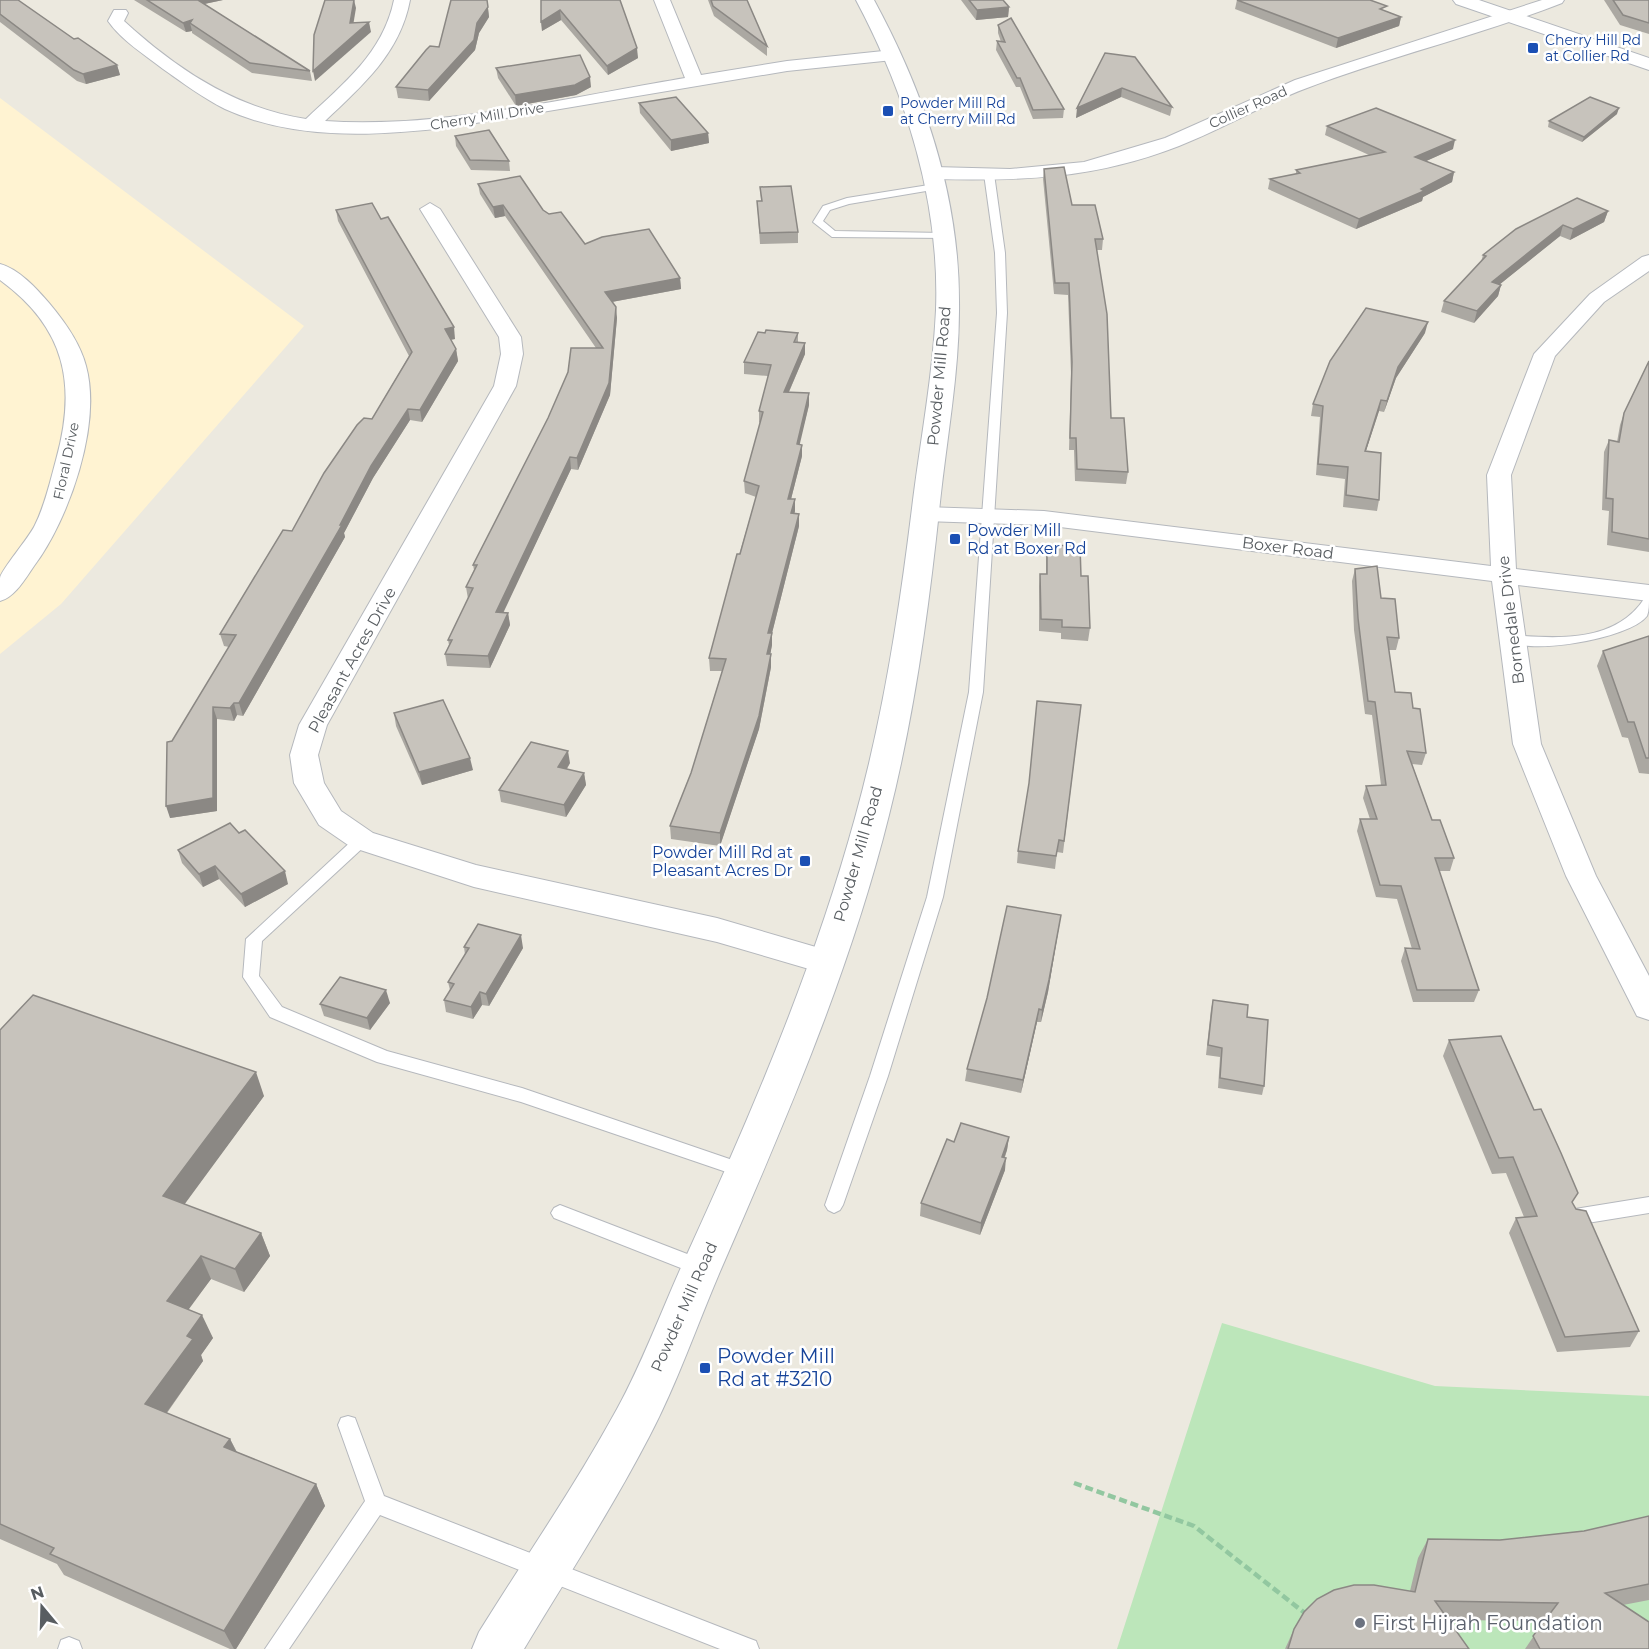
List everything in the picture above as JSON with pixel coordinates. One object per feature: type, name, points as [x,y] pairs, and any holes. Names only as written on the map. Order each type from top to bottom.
[{"type":"main road","name":"Powder Mill Road","points":[[496,1649],[634,1420],[745,1172],[826,962],[872,816],[901,688],[925,514],[946,333],[946,253],[935,180],[893,55],[865,0]]},
{"type":"main road","points":[[1462,0],[1649,64]]},
{"type":"street","points":[[310,125],[378,60],[395,31],[402,0]]},
{"type":"street","points":[[662,0],[695,82]]},
{"type":"street","name":"Collier Road","points":[[935,180],[1086,168],[1172,142],[1301,84],[1512,17],[1556,0]]},
{"type":"street","name":"Cherry Mill Drive","points":[[120,13],[116,21],[132,39],[197,85],[237,107],[271,118],[310,125],[376,129],[413,127],[787,66],[893,55]]},
{"type":"street","name":"Pleasant Acres Drive","points":[[430,209],[510,337],[512,354],[506,386],[313,725],[303,755],[309,783],[330,818],[362,840],[474,876],[717,930],[826,962]]},
{"type":"street","name":"Bornedale Drive","points":[[1649,261],[1597,298],[1545,354],[1499,475],[1504,576],[1527,744],[1581,876],[1649,1007]]},
{"type":"street","name":"Floral Drive","points":[[0,270],[13,278],[48,314],[70,351],[78,381],[73,442],[58,502],[37,545],[0,592]]},
{"type":"street","name":"Boxer Road","points":[[925,514],[989,514],[1044,518],[1649,593]]},
{"type":"lane","points":[[834,1205],[879,1076],[935,897],[976,692],[1002,313],[1000,253],[989,174]]},
{"type":"lane","points":[[935,180],[826,208],[818,222],[832,234],[943,236]]},
{"type":"lane","points":[[1512,639],[1553,643],[1609,634],[1645,613],[1649,602]]},
{"type":"lane","points":[[362,840],[254,939],[251,978],[276,1012],[383,1057],[522,1095],[745,1172]]},
{"type":"lane","points":[[1575,1217],[1649,1205]]},
{"type":"lane","points":[[561,1213],[701,1268]]},
{"type":"lane","points":[[348,1425],[376,1503],[748,1649]]},
{"type":"lane","points":[[276,1649],[376,1503]]},
{"type":"path","points":[[1074,1483],[1194,1526],[1309,1617]]},
{"type":"shaded area","points":[[0,98],[304,326],[61,604],[0,654]]},
{"type":"green space","points":[[1222,1323],[1435,1386],[1649,1396],[1649,1649],[1117,1649]]},
{"type":"building","points":[[0,0],[18,0],[74,39],[78,38],[117,65],[83,74],[74,70],[0,14]]},
{"type":"building","points":[[147,0],[198,0],[310,71],[250,63],[190,23],[192,20],[183,23]]},
{"type":"building","points":[[325,0],[354,0],[350,23],[369,22],[313,71],[314,35]]},
{"type":"building","points":[[451,0],[487,0],[488,7],[477,23],[474,40],[428,90],[396,87],[430,46],[439,47]]},
{"type":"building","points":[[541,0],[620,0],[637,48],[607,66],[560,10],[541,22]]},
{"type":"building","points":[[711,0],[747,0],[767,46],[713,6]]},
{"type":"building","points":[[969,0],[1003,0],[1009,7],[977,10]]},
{"type":"building","points":[[1237,0],[1370,0],[1387,6],[1380,9],[1401,17],[1338,38]]},
{"type":"building","points":[[1613,0],[1649,0],[1649,23],[1623,15]]},
{"type":"building","points":[[1011,18],[1064,109],[1033,110],[1020,78],[1017,78],[997,41],[1005,42],[998,25]]},
{"type":"building","points":[[1105,53],[1135,57],[1172,107],[1122,88],[1077,108]]},
{"type":"building","points":[[580,55],[590,77],[575,85],[515,95],[496,68]]},
{"type":"building","points":[[676,97],[708,133],[671,140],[639,103]]},
{"type":"building","points":[[1590,97],[1619,108],[1584,137],[1549,121]]},
{"type":"building","points":[[1376,108],[1455,140],[1415,157],[1454,172],[1421,189],[1424,191],[1359,219],[1270,179],[1300,173],[1296,170],[1385,152],[1327,126]]},
{"type":"building","points":[[489,130],[509,161],[470,160],[455,136]]},
{"type":"building","points":[[1064,167],[1072,205],[1095,205],[1103,239],[1095,239],[1107,314],[1111,418],[1124,418],[1128,472],[1077,469],[1076,438],[1070,438],[1072,362],[1069,283],[1055,283],[1044,169]]},
{"type":"building","points":[[520,176],[543,210],[549,214],[561,212],[585,244],[602,237],[649,229],[680,278],[605,292],[616,307],[609,383],[577,458],[570,457],[496,612],[508,613],[488,656],[445,654],[452,640],[448,640],[473,588],[466,587],[477,565],[473,565],[548,418],[568,372],[571,348],[603,348],[503,205],[493,207],[478,184]]},
{"type":"building","points":[[791,186],[798,232],[760,233],[757,201],[762,201],[760,187]]},
{"type":"building","points":[[1577,198],[1608,211],[1573,229],[1563,225],[1492,282],[1501,285],[1477,311],[1444,301],[1486,256],[1483,255],[1516,229]]},
{"type":"building","points":[[372,203],[381,219],[388,217],[454,327],[445,329],[456,349],[420,410],[408,409],[371,466],[340,525],[342,525],[239,703],[234,703],[230,708],[213,707],[213,798],[166,806],[167,742],[172,741],[236,635],[220,634],[283,530],[292,531],[324,473],[357,425],[364,418],[372,419],[412,352],[336,210]]},
{"type":"building","points":[[1366,308],[1428,322],[1398,367],[1387,401],[1381,400],[1365,451],[1381,453],[1379,500],[1346,495],[1348,467],[1318,464],[1323,406],[1313,404],[1330,361]]},
{"type":"building","points":[[766,330],[798,333],[794,342],[805,343],[784,392],[809,393],[797,444],[802,445],[788,499],[795,499],[791,513],[799,514],[768,633],[772,633],[767,654],[771,654],[759,716],[720,833],[670,826],[691,773],[726,659],[709,658],[737,554],[740,554],[759,486],[744,481],[763,412],[759,411],[771,365],[744,362],[758,332],[765,333]]},
{"type":"building","points":[[1649,361],[1649,539],[1612,532],[1613,499],[1606,498],[1609,440],[1619,442],[1624,413]]},
{"type":"building","points":[[1047,545],[1080,546],[1081,576],[1088,576],[1090,628],[1062,627],[1062,620],[1041,619],[1040,574],[1047,574]]},
{"type":"building","points":[[1377,566],[1381,598],[1395,599],[1399,638],[1387,637],[1395,692],[1411,693],[1413,708],[1420,709],[1426,753],[1407,751],[1432,820],[1440,820],[1454,858],[1435,858],[1479,990],[1417,990],[1405,948],[1420,949],[1401,886],[1380,885],[1360,819],[1377,819],[1366,786],[1386,785],[1375,702],[1368,701],[1358,618],[1355,569]]},
{"type":"building","points":[[1649,636],[1649,758],[1646,758],[1634,722],[1628,722],[1603,651]]},
{"type":"building","points":[[443,700],[470,758],[419,772],[394,713]]},
{"type":"building","points":[[1037,701],[1081,705],[1064,841],[1059,840],[1056,856],[1018,851],[1029,783]]},
{"type":"building","points":[[531,742],[568,751],[558,767],[584,773],[564,805],[499,790]]},
{"type":"building","points":[[230,823],[239,833],[245,830],[285,871],[241,894],[215,866],[199,874],[178,850]]},
{"type":"building","points":[[1007,906],[1061,915],[1049,980],[1042,1010],[1039,1009],[1023,1080],[967,1069],[987,998]]},
{"type":"building","points":[[478,924],[521,935],[486,994],[480,992],[471,1007],[444,1000],[454,984],[448,982],[469,948],[464,947]]},
{"type":"building","points":[[340,977],[386,990],[367,1018],[320,1004]]},
{"type":"building","points":[[33,995],[256,1072],[163,1196],[261,1233],[235,1269],[201,1256],[167,1301],[202,1315],[187,1336],[193,1339],[145,1404],[230,1439],[224,1447],[316,1484],[224,1631],[50,1554],[54,1548],[0,1524],[0,1030]]},
{"type":"building","points":[[1213,1000],[1248,1005],[1247,1017],[1268,1020],[1264,1086],[1220,1078],[1222,1048],[1208,1045]]},
{"type":"building","points":[[1501,1036],[1534,1110],[1541,1109],[1561,1153],[1578,1193],[1572,1202],[1576,1209],[1586,1211],[1639,1331],[1565,1337],[1516,1218],[1537,1216],[1513,1157],[1499,1158],[1449,1040]]},
{"type":"building","points":[[961,1123],[1009,1137],[1002,1157],[1006,1158],[981,1223],[921,1203],[947,1139],[954,1142]]},
{"type":"building","points":[[1649,1516],[1649,1584],[1605,1593],[1649,1622],[1649,1649],[1540,1649],[1533,1636],[1558,1603],[1435,1601],[1469,1649],[1288,1649],[1294,1629],[1304,1612],[1317,1599],[1334,1590],[1354,1585],[1374,1585],[1415,1592],[1428,1539],[1500,1540],[1584,1531]]},
{"type":"place","name":"Cherry Hill Rd at Collier Rd","points":[[1533,48]]},
{"type":"place","name":"Powder Mill Rd at Cherry Mill Rd","points":[[888,111]]},
{"type":"place","name":"Powder Mill Rd at Boxer Rd","points":[[955,539]]},
{"type":"place","name":"Powder Mill Rd at Pleasant Acres Dr","points":[[805,861]]},
{"type":"place","name":"Powder Mill Rd at #3210","points":[[705,1368]]},
{"type":"place","name":"First Hijrah Foundation","points":[[1360,1623]]}]
